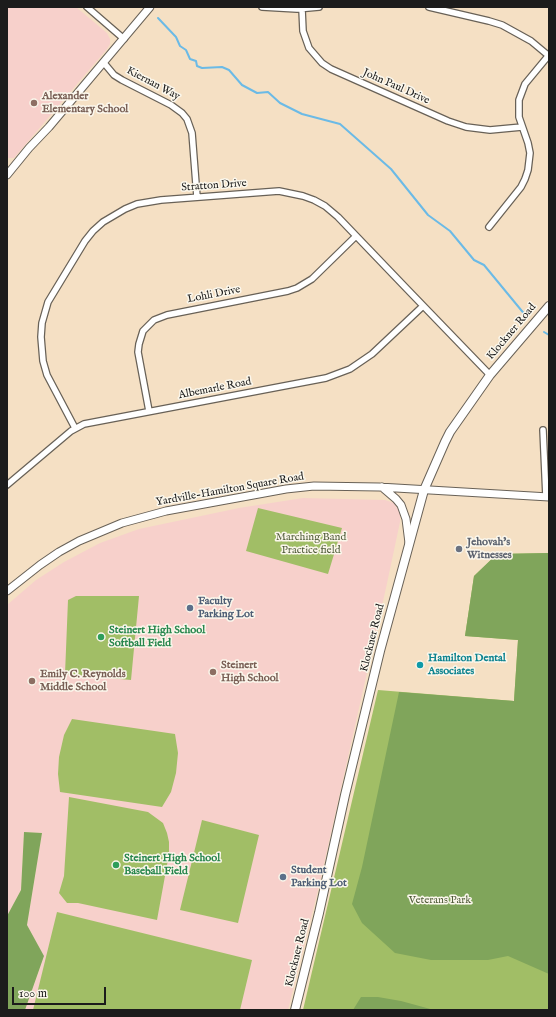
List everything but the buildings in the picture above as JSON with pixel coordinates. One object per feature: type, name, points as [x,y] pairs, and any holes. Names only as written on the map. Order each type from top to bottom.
[{"type":"main road","name":"Klockner Road","points":[[295,1010],[380,651],[424,490],[445,442],[490,375],[549,306]]},
{"type":"street","points":[[87,7],[124,39]]},
{"type":"street","points":[[7,175],[104,63],[150,7]]},
{"type":"street","points":[[262,7],[279,9],[319,7]]},
{"type":"street","points":[[429,7],[502,25],[531,41],[549,55],[527,82],[521,92],[518,107],[519,117],[530,153],[528,170],[521,187],[489,227]]},
{"type":"street","name":"John Paul Drive","points":[[302,9],[303,31],[309,48],[322,64],[331,69],[448,121],[466,127],[490,130],[522,127]]},
{"type":"street","name":"Kiernan Way","points":[[104,63],[122,80],[171,105],[182,113],[187,119],[192,133],[197,197]]},
{"type":"street","name":"Stratton Drive","points":[[74,428],[47,375],[43,361],[41,337],[44,313],[52,295],[85,241],[93,231],[114,215],[131,206],[149,201],[279,191],[290,192],[314,200],[326,206],[490,375]]},
{"type":"street","name":"Lohli Drive","points":[[149,411],[138,352],[143,332],[154,320],[167,315],[288,291],[296,288],[312,278],[356,236]]},
{"type":"street","name":"Albemarle Road","points":[[7,485],[74,428],[84,424],[326,378],[338,374],[361,363],[423,306]]},
{"type":"street","points":[[543,430],[547,497]]},
{"type":"street","name":"Yardville-Hamilton Square Road","points":[[7,591],[40,565],[79,541],[100,531],[144,516],[166,511],[297,488],[314,486],[382,487],[547,497]]},
{"type":"street","points":[[382,487],[401,505],[406,519],[409,545]]},
{"type":"shaded area","name":"Alexander Elementary School","points":[[7,7],[76,7],[107,33],[110,39],[110,44],[107,49],[14,158],[7,158]]},
{"type":"shaded area","name":"Steinert High School","points":[[303,498],[385,500],[394,503],[400,512],[400,522],[319,886],[288,1010],[25,1010],[44,957],[27,925],[42,833],[24,832],[21,890],[7,916],[7,605],[36,580],[64,562],[100,543],[139,529],[239,508]]},
{"type":"green space","name":"Marching Band Practice field","points":[[258,508],[342,528],[328,574],[246,551]]},
{"type":"green space","name":"Veterans Park","points":[[549,553],[549,1010],[303,1010],[378,690],[514,701],[518,640],[465,636],[474,576],[497,554]]},
{"type":"green space","name":"Veterans Park","points":[[549,553],[549,974],[508,956],[488,960],[431,960],[395,953],[362,923],[352,904],[362,867],[399,692],[514,701],[518,640],[465,636],[474,576],[497,554]]},
{"type":"green space","name":"Steinert High School Softball Field","points":[[76,596],[139,596],[131,680],[65,674],[68,600]]},
{"type":"green space","points":[[72,719],[175,734],[178,753],[176,773],[171,792],[162,807],[60,792],[58,774],[59,757],[64,735]]},
{"type":"green space","name":"Steinert High School Baseball Field","points":[[69,797],[148,812],[163,823],[169,842],[169,854],[157,920],[78,903],[67,903],[59,893],[64,876]]},
{"type":"green space","points":[[202,820],[259,835],[238,923],[180,910]]},
{"type":"green space","points":[[24,832],[42,833],[27,925],[44,956],[25,1010],[7,1010],[7,916],[21,890]]},
{"type":"green space","points":[[57,912],[252,960],[240,1010],[33,1010]]},
{"type":"green space","points":[[361,997],[378,997],[401,1001],[434,1010],[353,1010]]},
{"type":"waterway","points":[[158,18],[176,37],[180,46],[186,50],[190,59],[196,61],[197,66],[202,68],[222,67],[229,70],[242,85],[257,93],[268,92],[280,103],[302,114],[340,124],[391,169],[428,215],[450,231],[474,260],[484,265],[526,316]]},
{"type":"waterway","points":[[544,332],[549,335]]},
{"type":"place","name":"Alexander Elementary School","points":[[34,103]]},
{"type":"place","name":"Jehovah's Witnesses","points":[[459,549]]},
{"type":"place","name":"Faculty Parking Lot","points":[[190,608]]},
{"type":"place","name":"Steinert High School Softball Field","points":[[101,637]]},
{"type":"place","name":"Hamilton Dental Associates","points":[[420,665]]},
{"type":"place","name":"Steinert High School","points":[[213,672]]},
{"type":"place","name":"Emily C. Reynolds Middle School","points":[[32,681]]},
{"type":"place","name":"Steinert High School Baseball Field","points":[[116,865]]},
{"type":"place","name":"Student Parking Lot","points":[[283,877]]}]
